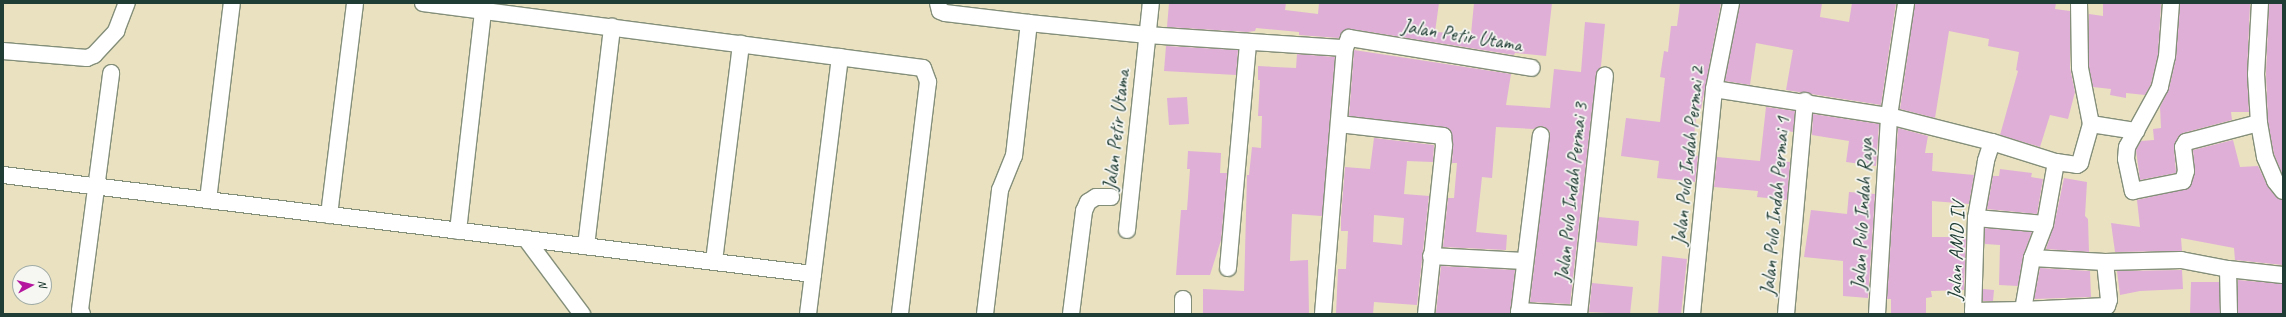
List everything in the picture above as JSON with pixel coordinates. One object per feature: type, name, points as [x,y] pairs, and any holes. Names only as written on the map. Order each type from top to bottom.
[{"type":"street","points":[[3,51],[87,58],[94,55],[116,31],[127,3]]},
{"type":"street","points":[[208,200],[232,3]]},
{"type":"street","points":[[329,215],[355,3]]},
{"type":"street","points":[[423,3],[923,68],[927,74],[900,314]]},
{"type":"street","points":[[938,3],[940,11],[945,13],[1029,23],[1147,35],[1345,48],[1323,314]]},
{"type":"street","name":"Jalan Petir Utama","points":[[1127,230],[1151,3]]},
{"type":"street","name":"Jalan Pulo Indah Permai 2","points":[[1692,314],[1714,89],[1731,3]]},
{"type":"street","name":"Jalan Pulo Indah Raya","points":[[1877,314],[1889,116],[1906,3]]},
{"type":"street","points":[[1714,89],[1805,101],[1889,116],[1992,142],[2056,162],[2079,164],[2091,124],[2080,68],[2079,3]]},
{"type":"street","points":[[2171,3],[2167,56],[2160,86],[2147,115],[2127,147],[2126,159],[2134,191],[2183,181],[2186,171],[2183,148],[2186,142],[2258,123]]},
{"type":"street","points":[[2260,3],[2256,74],[2258,123],[2266,157],[2275,181],[2283,191]]},
{"type":"street","points":[[458,231],[483,11]]},
{"type":"street","points":[[985,314],[1000,190],[1014,156],[1029,23]]},
{"type":"street","points":[[586,246],[612,27]]},
{"type":"street","name":"Jalan Petir Utama","points":[[1345,48],[1349,38],[1532,68]]},
{"type":"street","points":[[1228,268],[1248,42]]},
{"type":"street","points":[[714,261],[742,44]]},
{"type":"street","points":[[808,314],[840,56]]},
{"type":"street","points":[[82,314],[80,310],[111,73]]},
{"type":"street","name":"Jalan Pulo Indah Permai 3","points":[[1579,314],[1605,75]]},
{"type":"street","name":"Jalan Pulo Indah Permai 1","points":[[1786,314],[1805,101]]},
{"type":"street","points":[[1339,124],[1440,134],[1444,138],[1426,314]]},
{"type":"street","points":[[2091,124],[2136,131]]},
{"type":"street","points":[[1541,135],[1524,261],[1519,313],[1574,314]]},
{"type":"street","name":"Jalan AMD IV","points":[[1992,142],[1986,161],[1976,218],[1973,312],[2107,306],[2109,300],[2105,262]]},
{"type":"street","points":[[2023,310],[2032,258],[2045,224],[2056,162]]},
{"type":"street","points":[[3,175],[813,274]]},
{"type":"street","points":[[1071,314],[1084,211],[1088,202],[1092,200],[1111,198]]},
{"type":"street","points":[[1976,218],[2045,224]]},
{"type":"street","points":[[526,240],[582,314]]},
{"type":"street","points":[[1431,256],[1524,261]]},
{"type":"street","points":[[2032,258],[2105,262],[2181,260],[2228,270],[2283,275]]},
{"type":"street","points":[[2228,270],[2229,314]]},
{"type":"building","points":[[1169,3],[1286,3],[1285,10],[1318,14],[1319,3],[1439,3],[1435,32],[1471,34],[1474,3],[1552,3],[1546,56],[1515,53],[1514,55],[1351,29],[1343,31],[1339,38],[1299,35],[1299,32],[1256,28],[1255,31],[1247,32],[1167,27]]},
{"type":"building","points":[[1680,3],[1721,3],[1701,109],[1697,109],[1692,154],[1698,156],[1695,182],[1657,178],[1659,161],[1621,156],[1626,118],[1660,122],[1665,78],[1660,77],[1664,51],[1668,52],[1671,26],[1677,26]]},
{"type":"building","points":[[1740,3],[1822,3],[1820,17],[1849,22],[1852,3],[1896,3],[1881,105],[1786,90],[1793,50],[1756,43],[1750,85],[1725,81]]},
{"type":"building","points":[[1915,3],[2056,3],[2055,9],[2070,11],[2070,68],[2075,92],[2068,119],[2050,115],[2040,147],[2000,135],[2018,71],[2016,70],[2019,52],[1988,46],[1989,39],[1949,31],[1935,118],[1900,109]]},
{"type":"building","points":[[2103,3],[2161,3],[2158,55],[2151,84],[2145,95],[2126,93],[2126,98],[2110,95],[2111,89],[2093,87],[2089,67],[2089,14],[2103,16]]},
{"type":"building","points":[[2180,3],[2250,4],[2247,74],[2249,112],[2231,112],[2232,120],[2183,133],[2178,137],[2174,148],[2176,173],[2140,180],[2136,150],[2141,141],[2154,140],[2153,129],[2161,128],[2160,107],[2169,89],[2176,58]]},
{"type":"building","points":[[2269,3],[2283,3],[2283,176],[2274,154],[2268,122],[2266,74]]},
{"type":"building","points":[[1585,22],[1605,24],[1601,66],[1596,74],[1570,304],[1530,302],[1550,131],[1542,126],[1533,129],[1496,127],[1492,178],[1482,177],[1476,232],[1507,235],[1506,250],[1443,247],[1448,198],[1454,198],[1457,163],[1452,163],[1453,145],[1451,131],[1444,127],[1349,116],[1354,50],[1511,74],[1506,105],[1550,108],[1554,69],[1581,72]]},
{"type":"building","points":[[1166,46],[1238,50],[1236,75],[1164,71]]},
{"type":"building","points":[[1297,54],[1335,57],[1322,216],[1292,214],[1290,261],[1308,260],[1309,314],[1203,314],[1203,289],[1244,291],[1247,175],[1249,175],[1252,147],[1261,148],[1262,116],[1258,116],[1260,80],[1258,80],[1258,66],[1296,68]]},
{"type":"building","points":[[1187,97],[1189,124],[1169,125],[1167,98]]},
{"type":"building","points":[[1766,107],[1795,111],[1793,132],[1784,130],[1781,161],[1790,162],[1787,200],[1757,197],[1758,191],[1714,187],[1717,157],[1760,161]]},
{"type":"building","points":[[1813,114],[1879,124],[1876,166],[1846,162],[1849,141],[1812,135]]},
{"type":"building","points":[[1898,128],[1928,136],[1925,153],[1933,153],[1932,171],[1974,175],[1969,204],[1932,201],[1932,237],[1966,237],[1964,290],[1931,291],[1932,297],[1926,298],[1926,314],[1891,314],[1891,299],[1887,299]]},
{"type":"building","points":[[1374,138],[1434,145],[1433,162],[1407,161],[1404,194],[1429,196],[1417,305],[1374,302],[1373,314],[1336,314],[1338,269],[1346,269],[1348,231],[1341,231],[1345,167],[1370,169]],"holes":[[[1374,215],[1404,218],[1402,245],[1373,242]]]},
{"type":"building","points":[[2233,140],[2240,167],[2258,166],[2268,187],[2276,197],[2283,200],[2283,265],[2235,260],[2234,248],[2181,238],[2182,251],[2115,252],[2111,223],[2140,227],[2137,200],[2189,188],[2195,173],[2193,150]]},
{"type":"building","points":[[1188,151],[1221,153],[1220,173],[1227,173],[1221,240],[1210,275],[1176,275],[1181,210],[1187,210],[1190,169],[1187,169]]},
{"type":"building","points":[[2000,169],[2032,173],[2031,177],[2043,179],[2037,214],[1987,209],[1993,176],[1999,176]]},
{"type":"building","points":[[2064,178],[2087,182],[2085,216],[2088,219],[2089,252],[2046,249],[2054,226]]},
{"type":"building","points":[[1849,192],[1875,194],[1868,298],[1843,296],[1843,261],[1804,257],[1811,210],[1847,214]]},
{"type":"building","points":[[1599,217],[1639,221],[1637,246],[1596,242]]},
{"type":"building","points":[[1985,228],[2032,232],[2023,256],[2018,286],[1999,285],[2000,245],[1985,244]]},
{"type":"building","points":[[1662,256],[1687,259],[1681,314],[1658,314]]},
{"type":"building","points":[[1441,266],[1515,270],[1510,314],[1436,313]]},
{"type":"building","points":[[2040,268],[2090,271],[2091,297],[2034,299]]},
{"type":"building","points":[[2182,270],[2183,289],[2140,291],[2120,295],[2117,271]]},
{"type":"building","points":[[2238,280],[2283,284],[2283,314],[2238,314]]},
{"type":"building","points":[[2191,282],[2219,282],[2220,314],[2190,314]]},
{"type":"building","points":[[1592,283],[1633,287],[1630,314],[1589,312]]},
{"type":"building","points":[[1983,289],[1994,290],[1993,301],[1983,301]]}]
